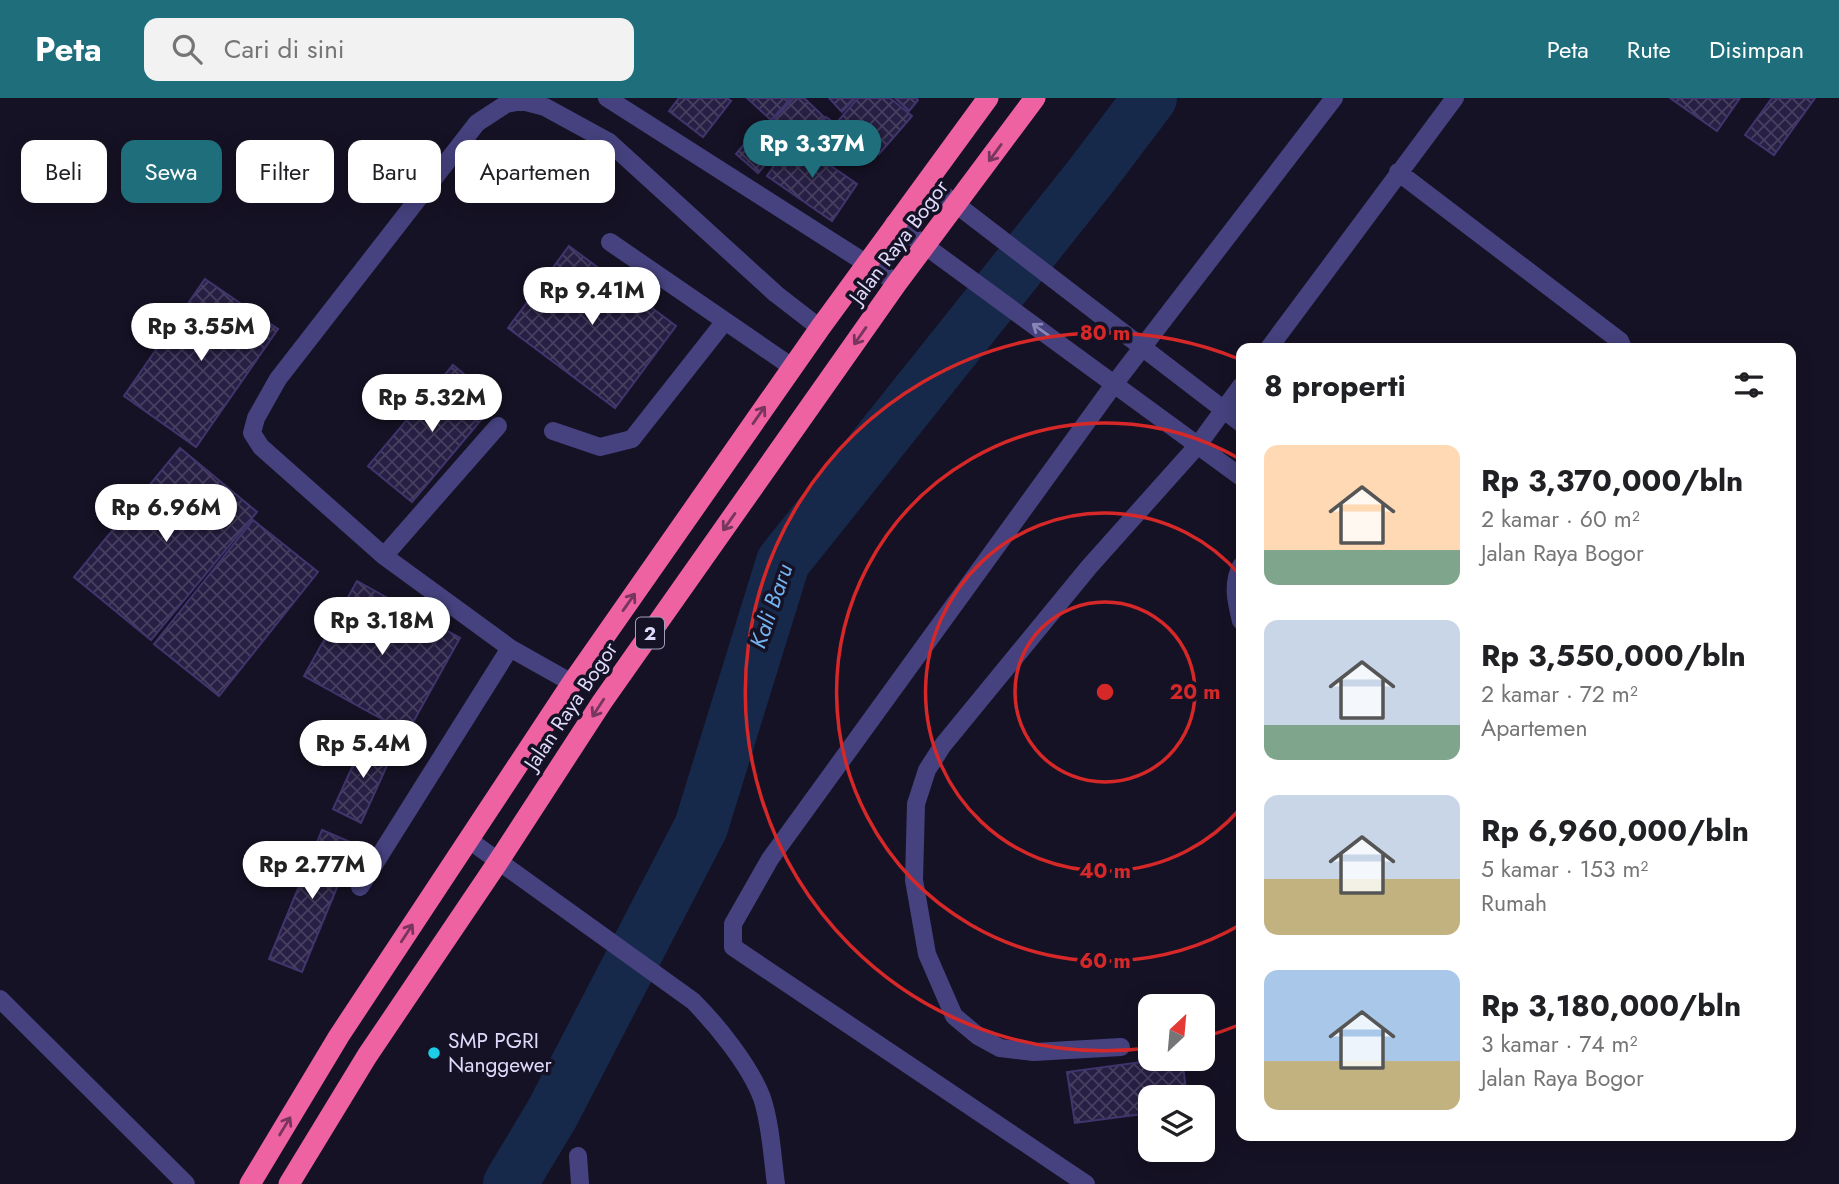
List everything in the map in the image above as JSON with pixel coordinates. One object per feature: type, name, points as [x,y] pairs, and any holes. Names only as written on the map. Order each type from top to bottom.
[{"type":"highway","name":"Jalan Raya Bogor","points":[[250,1184],[339,1036],[572,682],[894,223],[988,98]]},
{"type":"highway","name":"Jalan Raya Bogor","points":[[289,1184],[367,1056],[602,702],[897,284],[934,252],[966,211],[1035,98]]},
{"type":"street","points":[[607,98],[897,284]]},
{"type":"street","points":[[1086,1184],[733,947],[733,924],[771,859],[1115,383],[1334,98]]},
{"type":"street","points":[[1273,343],[1455,98]]},
{"type":"street","points":[[572,682],[510,648],[384,555],[261,447],[252,433],[256,418],[278,379],[477,123],[506,104],[522,101],[545,107],[609,142],[776,294],[820,328]]},
{"type":"street","points":[[1398,172],[1620,343]]},
{"type":"street","points":[[927,182],[1236,419]]},
{"type":"street","points":[[894,223],[1236,473]]},
{"type":"street","points":[[610,242],[792,367]]},
{"type":"street","points":[[553,431],[600,447],[632,439],[725,321]]},
{"type":"street","points":[[1121,1047],[1034,1052],[1000,1048],[978,1036],[954,1016],[927,954],[914,880],[916,804],[927,770],[943,745],[1089,568],[1198,445],[1236,393]]},
{"type":"street","points":[[384,555],[498,426]]},
{"type":"street","points":[[360,887],[510,648]]},
{"type":"street","points":[[469,840],[693,1001],[705,1013],[746,1069],[762,1098],[776,1184]]},
{"type":"street","points":[[0,999],[186,1184]]},
{"type":"street","points":[[578,1156],[580,1184]]},
{"type":"building","points":[[679,98],[727,98],[731,101],[703,137],[669,111]]},
{"type":"building","points":[[747,98],[791,98],[771,120]]},
{"type":"building","points":[[794,98],[804,98],[824,117],[800,142],[774,119]]},
{"type":"building","points":[[829,98],[855,98],[842,112]]},
{"type":"building","points":[[858,98],[890,98],[912,116],[879,154],[839,120]]},
{"type":"building","points":[[895,98],[916,98],[918,100],[909,111]]},
{"type":"building","points":[[1670,98],[1740,98],[1717,131]]},
{"type":"building","points":[[1772,98],[1815,98],[1774,155],[1745,135]]},
{"type":"building","points":[[826,117],[847,132],[826,159],[805,145]]},
{"type":"building","points":[[764,121],[787,140],[758,173],[736,154]]},
{"type":"building","points":[[792,139],[857,184],[832,221],[767,176]]},
{"type":"building","points":[[569,246],[676,326],[615,408],[508,328]]},
{"type":"building","points":[[205,279],[278,329],[196,447],[124,396]]},
{"type":"building","points":[[453,365],[497,401],[412,502],[368,466]]},
{"type":"building","points":[[180,448],[257,512],[151,640],[74,577]]},
{"type":"building","points":[[253,520],[318,572],[219,696],[154,644]]},
{"type":"building","points":[[357,581],[460,638],[407,733],[304,676]]},
{"type":"building","points":[[366,737],[394,750],[361,823],[333,809]]},
{"type":"building","points":[[322,830],[355,844],[302,972],[269,959]]},
{"type":"building","points":[[1138,1062],[1138,1071],[1184,1071],[1185,1085],[1138,1085],[1138,1115],[1075,1123],[1067,1072]]},
{"type":"waterway","name":"Kali Baru","points":[[510,1184],[552,1114],[701,827],[783,562],[1091,176],[1150,98]]},
{"type":"place","name":"SMP PGRI Nanggewer","points":[[434,1053]]}]
